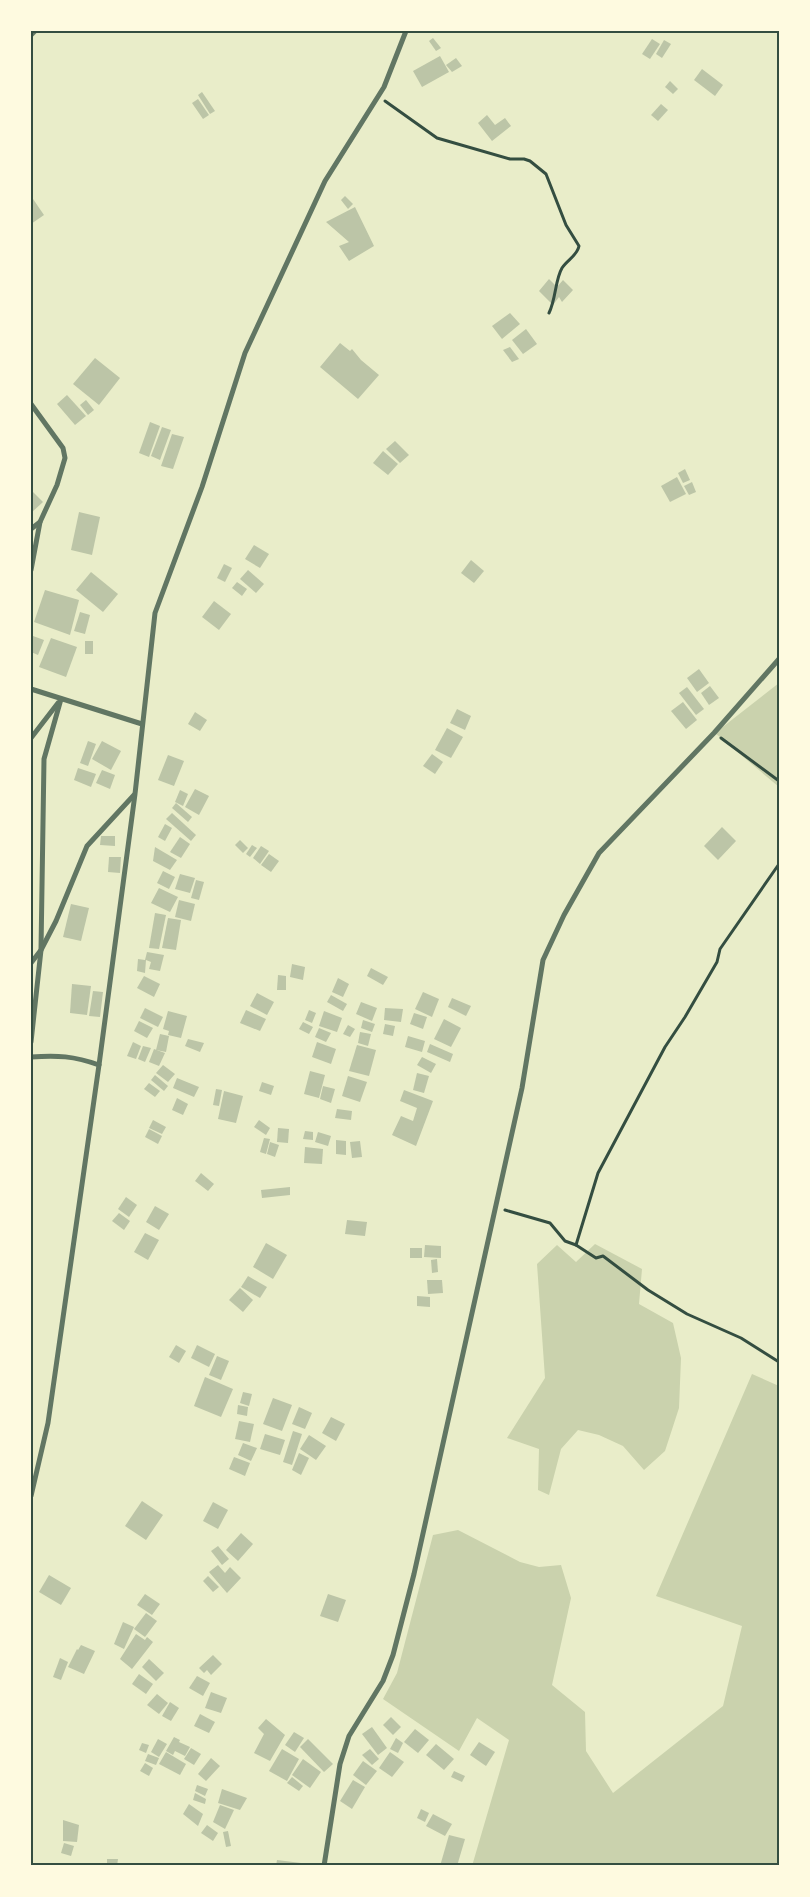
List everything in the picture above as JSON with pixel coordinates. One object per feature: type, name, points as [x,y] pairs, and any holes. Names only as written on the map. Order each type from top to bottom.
[{"type":"street","points":[[31,34],[35,31]]},
{"type":"street","points":[[31,1496],[48,1423],[99,1065],[135,794],[155,613],[202,487],[245,353],[325,181],[384,87],[406,31]]},
{"type":"street","points":[[31,404],[63,448],[65,458],[57,486],[40,522],[31,570]]},
{"type":"street","points":[[31,529],[40,522]]},
{"type":"street","points":[[324,1866],[340,1764],[350,1736],[383,1681],[393,1655],[414,1574],[522,1088],[543,960],[564,915],[599,853],[714,733],[779,659]]},
{"type":"street","points":[[31,689],[142,724]]},
{"type":"street","points":[[31,738],[61,699]]},
{"type":"street","points":[[31,1042],[41,950],[44,759],[61,699]]},
{"type":"street","points":[[31,963],[41,950],[56,921],[87,846],[135,794]]},
{"type":"street","points":[[31,1057],[56,1055],[80,1058],[99,1065]]},
{"type":"path","points":[[378,96],[437,138],[510,159],[524,159],[530,161],[546,174],[566,225],[579,246],[578,252],[561,269],[554,300],[548,313]]},
{"type":"path","points":[[714,733],[779,781]]},
{"type":"path","points":[[576,1245],[598,1173],[665,1047],[717,962],[720,949],[779,864]]},
{"type":"path","points":[[496,1207],[550,1223],[565,1241],[576,1245],[596,1258],[604,1256],[648,1290],[687,1314],[741,1338],[779,1362]]},
{"type":"green space","points":[[779,683],[779,787],[715,733]]},
{"type":"green space","points":[[595,1244],[642,1269],[639,1304],[673,1323],[681,1358],[679,1408],[665,1451],[644,1470],[623,1446],[599,1435],[578,1430],[561,1449],[549,1495],[538,1490],[539,1449],[507,1438],[545,1378],[537,1264],[557,1245],[576,1262]]},
{"type":"green space","points":[[752,1374],[779,1386],[779,1866],[472,1866],[509,1740],[477,1718],[459,1751],[383,1699],[397,1673],[433,1535],[458,1530],[520,1562],[539,1567],[561,1565],[571,1598],[552,1685],[585,1712],[586,1751],[613,1793],[723,1706],[742,1626],[656,1596]]},
{"type":"building","points":[[433,38],[441,48],[436,51],[429,41]]},
{"type":"building","points":[[652,39],[660,44],[650,59],[642,54]]},
{"type":"building","points":[[664,40],[671,44],[662,58],[656,54]]},
{"type":"building","points":[[440,56],[449,72],[422,87],[413,71]]},
{"type":"building","points":[[456,58],[462,66],[452,72],[446,65]]},
{"type":"building","points":[[702,69],[723,85],[715,96],[694,80]]},
{"type":"building","points":[[670,81],[678,89],[673,94],[665,87]]},
{"type":"building","points":[[202,92],[215,111],[210,114],[198,95]]},
{"type":"building","points":[[198,99],[209,115],[203,119],[192,103]]},
{"type":"building","points":[[661,104],[668,110],[658,121],[651,115]]},
{"type":"building","points":[[487,115],[495,125],[505,118],[511,126],[492,141],[478,123]]},
{"type":"building","points":[[31,196],[44,215],[31,224]]},
{"type":"building","points":[[345,196],[353,204],[348,209],[341,200]]},
{"type":"building","points":[[355,207],[374,246],[349,261],[339,246],[349,242],[326,222]]},
{"type":"building","points":[[549,279],[557,287],[563,280],[573,290],[562,302],[559,297],[553,305],[539,291]]},
{"type":"building","points":[[510,313],[520,324],[502,339],[492,326]]},
{"type":"building","points":[[526,329],[537,344],[523,354],[512,340]]},
{"type":"building","points":[[340,343],[350,351],[352,349],[361,360],[379,375],[358,399],[320,367]]},
{"type":"building","points":[[510,347],[519,359],[512,362],[503,350]]},
{"type":"building","points":[[95,358],[120,378],[99,405],[73,384]]},
{"type":"building","points":[[67,395],[86,416],[75,425],[57,404]]},
{"type":"building","points":[[86,400],[94,410],[88,415],[80,405]]},
{"type":"building","points":[[150,422],[160,426],[149,457],[139,453]]},
{"type":"building","points":[[162,427],[171,430],[160,460],[151,456]]},
{"type":"building","points":[[172,434],[184,437],[173,469],[161,466]]},
{"type":"building","points":[[395,441],[409,455],[400,463],[386,449]]},
{"type":"building","points":[[383,451],[398,464],[388,475],[373,463]]},
{"type":"building","points":[[685,469],[690,480],[683,483],[678,473]]},
{"type":"building","points":[[677,477],[686,494],[670,502],[661,486]]},
{"type":"building","points":[[692,482],[696,492],[689,495],[684,486]]},
{"type":"building","points":[[31,490],[43,502],[31,513]]},
{"type":"building","points":[[79,512],[100,517],[92,555],[71,550]]},
{"type":"building","points":[[254,545],[269,554],[260,568],[245,559]]},
{"type":"building","points":[[471,560],[484,571],[474,583],[461,573]]},
{"type":"building","points":[[224,564],[232,568],[225,582],[217,578]]},
{"type":"building","points":[[248,570],[264,584],[256,593],[240,579]]},
{"type":"building","points":[[91,572],[118,594],[103,612],[76,590]]},
{"type":"building","points":[[237,582],[247,589],[242,596],[232,588]]},
{"type":"building","points":[[45,590],[79,600],[70,635],[34,622]]},
{"type":"building","points":[[214,601],[231,614],[219,630],[202,617]]},
{"type":"building","points":[[80,612],[90,615],[85,634],[74,631]]},
{"type":"building","points":[[33,636],[44,640],[38,655],[31,652]]},
{"type":"building","points":[[51,638],[77,647],[66,677],[39,667]]},
{"type":"building","points":[[85,641],[93,641],[93,654],[85,654]]},
{"type":"building","points":[[699,669],[709,683],[697,692],[687,678]]},
{"type":"building","points":[[710,686],[719,698],[709,705],[701,693]]},
{"type":"building","points":[[687,687],[704,709],[696,715],[679,693]]},
{"type":"building","points":[[683,702],[697,720],[686,729],[671,711]]},
{"type":"building","points":[[457,709],[471,716],[465,730],[450,723]]},
{"type":"building","points":[[195,712],[207,720],[200,731],[188,724]]},
{"type":"building","points":[[447,728],[463,737],[451,758],[435,750]]},
{"type":"building","points":[[88,741],[96,744],[88,766],[80,763]]},
{"type":"building","points":[[102,741],[121,751],[111,770],[92,759]]},
{"type":"building","points":[[432,754],[443,762],[435,774],[423,766]]},
{"type":"building","points":[[168,755],[184,761],[174,786],[158,780]]},
{"type":"building","points":[[78,768],[96,774],[91,787],[74,780]]},
{"type":"building","points":[[102,770],[115,775],[110,789],[96,783]]},
{"type":"building","points":[[195,789],[209,796],[199,815],[185,807]]},
{"type":"building","points":[[180,790],[188,794],[183,806],[175,802]]},
{"type":"building","points":[[176,803],[192,817],[188,822],[172,808]]},
{"type":"building","points":[[172,813],[196,835],[191,841],[166,819]]},
{"type":"building","points":[[165,824],[172,828],[165,841],[158,837]]},
{"type":"building","points":[[722,827],[736,841],[718,860],[704,846]]},
{"type":"building","points":[[101,836],[115,836],[115,846],[100,845]]},
{"type":"building","points":[[180,837],[190,844],[181,858],[170,852]]},
{"type":"building","points":[[240,840],[248,848],[243,853],[235,845]]},
{"type":"building","points":[[252,845],[257,848],[250,857],[246,854]]},
{"type":"building","points":[[261,846],[269,851],[260,864],[253,858]]},
{"type":"building","points":[[155,847],[177,860],[170,870],[153,861]]},
{"type":"building","points":[[269,854],[279,861],[271,872],[261,865]]},
{"type":"building","points":[[109,857],[121,857],[120,873],[108,872]]},
{"type":"building","points":[[163,871],[175,877],[169,889],[157,883]]},
{"type":"building","points":[[180,874],[195,878],[190,893],[175,889]]},
{"type":"building","points":[[196,880],[204,882],[199,900],[191,898]]},
{"type":"building","points":[[159,888],[178,897],[170,912],[151,903]]},
{"type":"building","points":[[179,900],[195,904],[191,921],[175,917]]},
{"type":"building","points":[[71,904],[89,908],[81,941],[63,937]]},
{"type":"building","points":[[155,913],[166,915],[159,949],[149,948]]},
{"type":"building","points":[[168,918],[181,920],[176,950],[162,948]]},
{"type":"building","points":[[147,952],[164,955],[160,971],[149,969],[151,962],[146,960],[145,973],[137,971],[138,959],[145,960]]},
{"type":"building","points":[[292,964],[305,967],[303,980],[290,977]]},
{"type":"building","points":[[371,968],[388,977],[383,985],[367,976]]},
{"type":"building","points":[[278,975],[286,976],[286,990],[277,990]]},
{"type":"building","points":[[144,976],[160,984],[154,997],[137,988]]},
{"type":"building","points":[[338,978],[349,984],[343,997],[332,992]]},
{"type":"building","points":[[72,984],[91,986],[87,1015],[70,1013]]},
{"type":"building","points":[[93,991],[103,992],[100,1017],[89,1016]]},
{"type":"building","points":[[423,992],[439,999],[432,1017],[415,1009]]},
{"type":"building","points":[[257,993],[274,1002],[267,1015],[250,1006]]},
{"type":"building","points":[[331,995],[347,1004],[343,1011],[327,1002]]},
{"type":"building","points":[[452,998],[471,1006],[466,1016],[448,1007]]},
{"type":"building","points":[[361,1002],[377,1008],[372,1021],[356,1014]]},
{"type":"building","points":[[145,1008],[163,1017],[158,1027],[140,1018]]},
{"type":"building","points":[[385,1008],[403,1009],[401,1022],[384,1020]]},
{"type":"building","points":[[246,1010],[266,1019],[260,1031],[240,1023]]},
{"type":"building","points":[[309,1010],[316,1013],[312,1023],[305,1020]]},
{"type":"building","points":[[168,1011],[187,1016],[181,1038],[168,1035],[169,1031],[163,1029]]},
{"type":"building","points":[[324,1011],[342,1018],[337,1032],[319,1026]]},
{"type":"building","points":[[414,1013],[427,1017],[423,1029],[410,1024]]},
{"type":"building","points":[[444,1019],[461,1028],[451,1047],[434,1039]]},
{"type":"building","points":[[363,1020],[375,1024],[372,1032],[361,1028]]},
{"type":"building","points":[[139,1021],[153,1028],[147,1038],[134,1031]]},
{"type":"building","points":[[303,1022],[313,1027],[309,1034],[299,1029]]},
{"type":"building","points":[[385,1024],[395,1026],[393,1036],[383,1034]]},
{"type":"building","points":[[348,1025],[355,1029],[350,1037],[343,1034]]},
{"type":"building","points":[[319,1028],[331,1033],[326,1042],[315,1037]]},
{"type":"building","points":[[360,1032],[371,1034],[368,1046],[358,1043]]},
{"type":"building","points":[[160,1034],[169,1036],[166,1052],[156,1050]]},
{"type":"building","points":[[408,1036],[425,1041],[422,1052],[405,1047]]},
{"type":"building","points":[[188,1039],[204,1043],[200,1052],[185,1046]]},
{"type":"building","points":[[133,1042],[141,1046],[136,1059],[127,1056]]},
{"type":"building","points":[[317,1042],[336,1049],[331,1064],[312,1057]]},
{"type":"building","points":[[430,1044],[453,1054],[450,1062],[427,1052]]},
{"type":"building","points":[[357,1045],[376,1050],[369,1076],[349,1071]]},
{"type":"building","points":[[143,1046],[151,1048],[145,1062],[138,1059]]},
{"type":"building","points":[[154,1049],[165,1053],[159,1066],[149,1062]]},
{"type":"building","points":[[422,1057],[436,1064],[431,1073],[417,1065]]},
{"type":"building","points":[[163,1065],[175,1074],[168,1082],[156,1073]]},
{"type":"building","points":[[310,1071],[325,1075],[319,1098],[304,1094]]},
{"type":"building","points":[[417,1073],[429,1076],[424,1093],[413,1090]]},
{"type":"building","points":[[155,1075],[168,1086],[164,1091],[151,1080]]},
{"type":"building","points":[[348,1076],[367,1082],[360,1102],[342,1096]]},
{"type":"building","points":[[177,1078],[199,1087],[194,1097],[173,1088]]},
{"type":"building","points":[[262,1082],[274,1086],[271,1095],[259,1091]]},
{"type":"building","points":[[149,1083],[160,1091],[155,1097],[144,1089]]},
{"type":"building","points":[[323,1086],[335,1089],[331,1103],[320,1099]]},
{"type":"building","points":[[216,1089],[222,1090],[219,1106],[213,1105]]},
{"type":"building","points":[[404,1090],[433,1101],[416,1146],[392,1135],[401,1116],[413,1121],[417,1108],[400,1101]]},
{"type":"building","points":[[224,1091],[243,1096],[236,1123],[218,1119]]},
{"type":"building","points":[[177,1098],[188,1104],[183,1115],[172,1110]]},
{"type":"building","points":[[337,1109],[352,1111],[351,1120],[335,1118]]},
{"type":"building","points":[[153,1120],[166,1127],[162,1134],[149,1128]]},
{"type":"building","points":[[259,1120],[270,1128],[266,1135],[254,1127]]},
{"type":"building","points":[[278,1128],[289,1129],[288,1143],[277,1142]]},
{"type":"building","points":[[149,1129],[162,1136],[158,1144],[145,1137]]},
{"type":"building","points":[[305,1131],[313,1132],[313,1140],[303,1139]]},
{"type":"building","points":[[318,1132],[331,1136],[328,1146],[315,1142]]},
{"type":"building","points":[[264,1138],[270,1139],[266,1154],[260,1152]]},
{"type":"building","points":[[336,1140],[346,1141],[346,1155],[336,1154]]},
{"type":"building","points":[[360,1141],[362,1157],[352,1158],[350,1142]]},
{"type":"building","points":[[270,1142],[279,1145],[275,1157],[267,1154]]},
{"type":"building","points":[[305,1147],[323,1149],[322,1164],[304,1163]]},
{"type":"building","points":[[201,1173],[214,1184],[208,1191],[195,1181]]},
{"type":"building","points":[[290,1187],[290,1195],[262,1198],[261,1190]]},
{"type":"building","points":[[126,1197],[137,1205],[129,1217],[118,1209]]},
{"type":"building","points":[[155,1206],[169,1214],[159,1230],[146,1222]]},
{"type":"building","points":[[119,1213],[130,1221],[124,1230],[112,1221]]},
{"type":"building","points":[[347,1220],[367,1222],[365,1236],[345,1234]]},
{"type":"building","points":[[145,1233],[159,1240],[148,1260],[134,1252]]},
{"type":"building","points":[[266,1243],[287,1255],[273,1279],[253,1267]]},
{"type":"building","points":[[425,1245],[441,1246],[441,1258],[424,1257]]},
{"type":"building","points":[[410,1248],[422,1248],[422,1258],[410,1258]]},
{"type":"building","points":[[437,1259],[438,1272],[432,1273],[431,1260]]},
{"type":"building","points":[[248,1276],[267,1287],[260,1298],[241,1287]]},
{"type":"building","points":[[427,1280],[442,1280],[443,1293],[428,1294]]},
{"type":"building","points":[[240,1288],[253,1300],[243,1312],[229,1300]]},
{"type":"building","points":[[417,1296],[430,1297],[430,1307],[417,1306]]},
{"type":"building","points":[[176,1345],[186,1351],[179,1363],[169,1357]]},
{"type":"building","points":[[197,1345],[215,1354],[209,1367],[191,1358]]},
{"type":"building","points":[[217,1356],[229,1361],[221,1380],[209,1375]]},
{"type":"building","points":[[205,1377],[233,1389],[221,1417],[194,1406]]},
{"type":"building","points":[[243,1392],[252,1394],[249,1406],[240,1403]]},
{"type":"building","points":[[273,1398],[292,1405],[282,1431],[263,1424]]},
{"type":"building","points":[[238,1405],[248,1407],[247,1416],[237,1414]]},
{"type":"building","points":[[299,1407],[312,1413],[305,1429],[292,1424]]},
{"type":"building","points":[[331,1417],[345,1424],[336,1441],[322,1433]]},
{"type":"building","points":[[239,1421],[254,1424],[250,1442],[235,1439]]},
{"type":"building","points":[[293,1431],[302,1434],[292,1465],[283,1462]]},
{"type":"building","points":[[265,1434],[285,1440],[280,1455],[260,1449]]},
{"type":"building","points":[[309,1435],[326,1446],[316,1460],[300,1449]]},
{"type":"building","points":[[243,1443],[257,1448],[251,1461],[238,1455]]},
{"type":"building","points":[[299,1453],[309,1458],[301,1475],[292,1470]]},
{"type":"building","points":[[234,1457],[250,1463],[245,1476],[229,1469]]},
{"type":"building","points":[[142,1501],[163,1515],[146,1540],[125,1526]]},
{"type":"building","points":[[213,1502],[228,1510],[218,1529],[203,1521]]},
{"type":"building","points":[[241,1533],[253,1544],[238,1561],[226,1550]]},
{"type":"building","points":[[218,1546],[229,1559],[222,1565],[211,1551]]},
{"type":"building","points":[[218,1565],[225,1573],[230,1567],[241,1578],[227,1593],[209,1572]]},
{"type":"building","points":[[49,1575],[71,1588],[61,1605],[39,1592]]},
{"type":"building","points":[[208,1576],[219,1587],[213,1592],[203,1581]]},
{"type":"building","points":[[145,1594],[160,1604],[152,1615],[137,1605]]},
{"type":"building","points":[[328,1594],[346,1600],[338,1622],[320,1616]]},
{"type":"building","points":[[146,1613],[157,1621],[145,1637],[134,1629]]},
{"type":"building","points":[[123,1622],[134,1627],[124,1649],[114,1644]]},
{"type":"building","points":[[136,1634],[145,1640],[147,1637],[153,1642],[132,1669],[120,1659]]},
{"type":"building","points":[[81,1645],[95,1651],[84,1674],[68,1667]]},
{"type":"building","points":[[213,1655],[222,1664],[211,1675],[207,1670],[204,1673],[199,1668]]},
{"type":"building","points":[[60,1658],[68,1662],[61,1680],[53,1677]]},
{"type":"building","points":[[149,1659],[164,1673],[156,1681],[142,1667]]},
{"type":"building","points":[[139,1674],[153,1684],[146,1694],[132,1684]]},
{"type":"building","points":[[197,1676],[210,1683],[203,1696],[189,1688]]},
{"type":"building","points":[[211,1692],[227,1698],[221,1713],[205,1708]]},
{"type":"building","points":[[157,1694],[168,1703],[159,1714],[147,1705]]},
{"type":"building","points":[[170,1702],[179,1708],[171,1721],[162,1716]]},
{"type":"building","points":[[200,1714],[215,1722],[209,1733],[194,1726]]},
{"type":"building","points":[[391,1717],[401,1727],[393,1735],[383,1725]]},
{"type":"building","points":[[266,1719],[285,1735],[270,1761],[254,1753],[264,1734],[258,1728]]},
{"type":"building","points":[[372,1727],[387,1748],[378,1755],[362,1734]]},
{"type":"building","points":[[415,1729],[429,1740],[418,1753],[404,1742]]},
{"type":"building","points":[[294,1732],[304,1738],[295,1752],[285,1745]]},
{"type":"building","points":[[174,1737],[180,1740],[179,1742],[190,1747],[185,1756],[175,1751],[173,1755],[166,1751]]},
{"type":"building","points":[[396,1738],[403,1743],[398,1753],[390,1749]]},
{"type":"building","points":[[158,1739],[167,1744],[159,1757],[151,1752]]},
{"type":"building","points":[[308,1739],[333,1764],[324,1772],[300,1747]]},
{"type":"building","points":[[479,1742],[495,1752],[486,1766],[470,1755]]},
{"type":"building","points":[[142,1743],[149,1745],[146,1753],[139,1750]]},
{"type":"building","points":[[436,1744],[454,1759],[444,1770],[426,1755]]},
{"type":"building","points":[[191,1748],[201,1754],[194,1765],[184,1759]]},
{"type":"building","points":[[282,1749],[299,1759],[287,1781],[269,1771]]},
{"type":"building","points":[[370,1749],[379,1759],[372,1765],[362,1755]]},
{"type":"building","points":[[166,1752],[186,1764],[180,1775],[159,1764]]},
{"type":"building","points":[[390,1752],[404,1762],[392,1777],[379,1768]]},
{"type":"building","points":[[148,1754],[159,1758],[156,1765],[145,1761]]},
{"type":"building","points":[[211,1758],[220,1766],[206,1781],[198,1774]]},
{"type":"building","points":[[303,1759],[321,1772],[310,1788],[292,1775]]},
{"type":"building","points":[[363,1761],[377,1771],[366,1785],[353,1775]]},
{"type":"building","points":[[145,1763],[153,1768],[149,1776],[140,1771]]},
{"type":"building","points":[[454,1771],[465,1776],[462,1782],[451,1777]]},
{"type":"building","points":[[292,1777],[303,1786],[299,1791],[287,1783]]},
{"type":"building","points":[[353,1780],[365,1787],[352,1809],[340,1801]]},
{"type":"building","points":[[197,1785],[208,1789],[205,1796],[195,1791]]},
{"type":"building","points":[[222,1789],[247,1798],[240,1810],[218,1803]]},
{"type":"building","points":[[195,1793],[206,1799],[205,1804],[193,1800]]},
{"type":"building","points":[[189,1804],[203,1814],[198,1826],[183,1814]]},
{"type":"building","points":[[220,1805],[234,1810],[225,1829],[213,1822]]},
{"type":"building","points":[[421,1809],[429,1813],[425,1822],[417,1818]]},
{"type":"building","points":[[433,1814],[452,1824],[445,1836],[426,1826]]},
{"type":"building","points":[[63,1820],[79,1825],[77,1842],[63,1841]]},
{"type":"building","points":[[207,1825],[218,1833],[213,1841],[201,1833]]},
{"type":"building","points":[[228,1831],[231,1846],[226,1847],[223,1832]]},
{"type":"building","points":[[449,1835],[465,1839],[457,1866],[440,1866]]},
{"type":"building","points":[[64,1843],[74,1846],[71,1856],[61,1853]]},
{"type":"building","points":[[107,1859],[118,1859],[117,1866],[107,1865]]},
{"type":"building","points":[[277,1860],[301,1863],[301,1866],[276,1866]]}]
